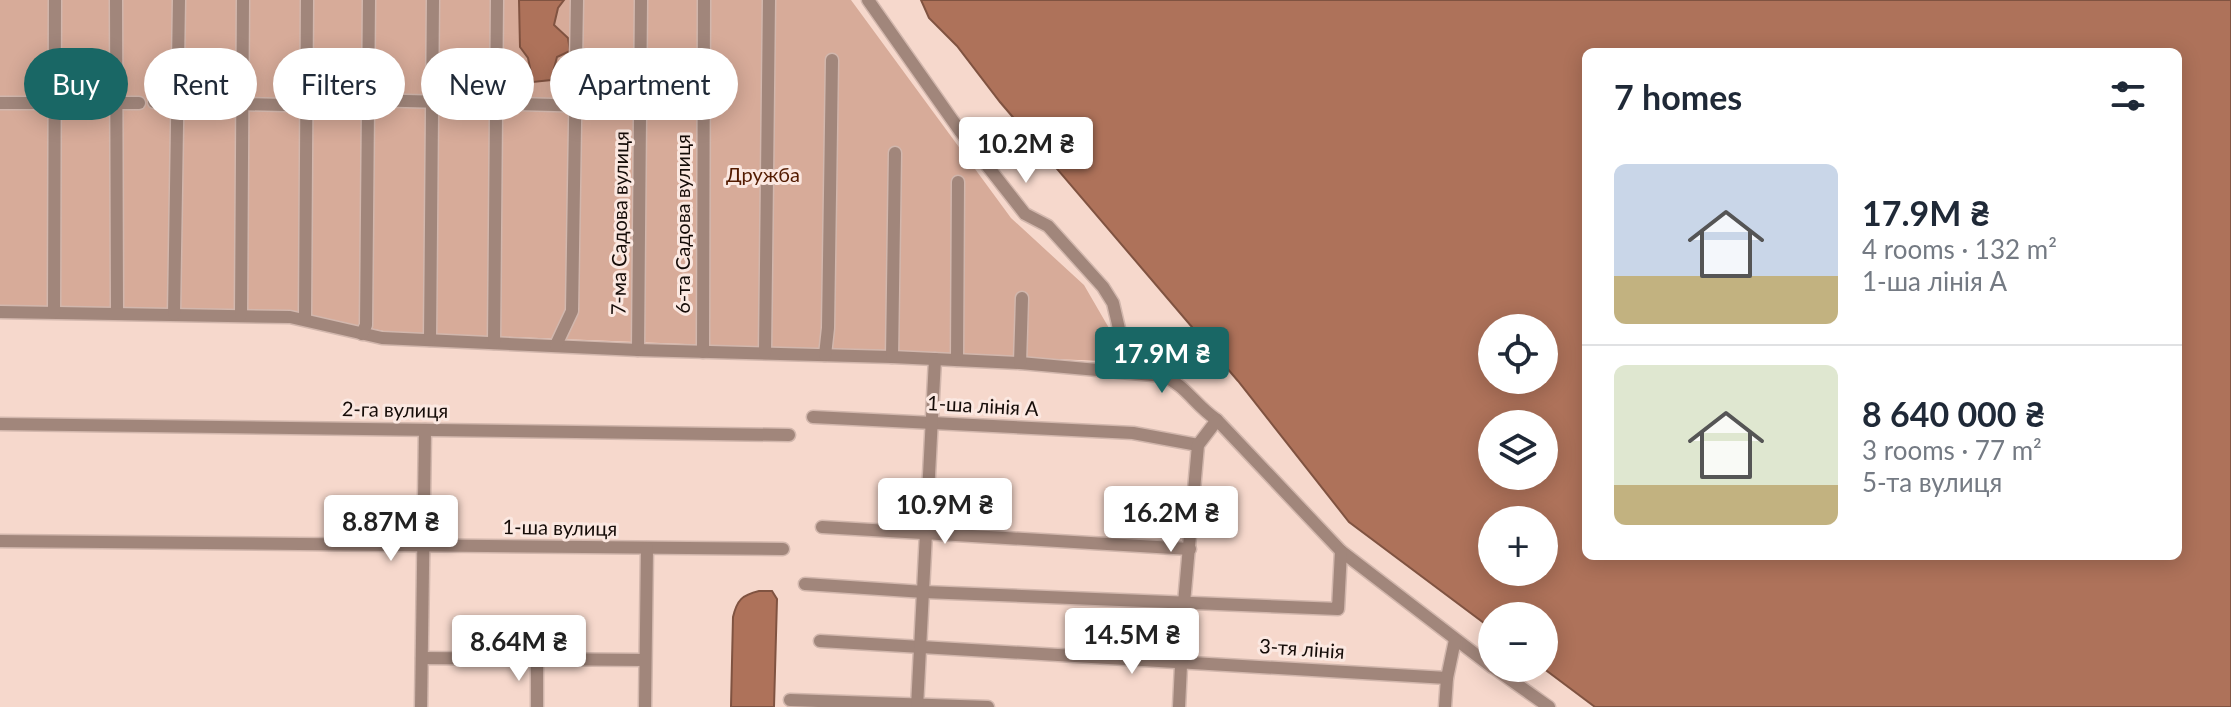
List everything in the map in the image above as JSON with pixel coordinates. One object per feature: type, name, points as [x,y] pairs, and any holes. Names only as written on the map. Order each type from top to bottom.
[{"type":"street","points":[[55,0],[55,48]]},
{"type":"street","points":[[116,0],[116,48]]},
{"type":"street","points":[[179,0],[179,48]]},
{"type":"street","points":[[243,0],[243,48]]},
{"type":"street","points":[[307,0],[307,48]]},
{"type":"street","points":[[369,0],[369,48]]},
{"type":"street","points":[[433,0],[433,48]]},
{"type":"street","points":[[496,48],[497,0]]},
{"type":"street","points":[[577,0],[577,48]]},
{"type":"street","name":"7-ма Садова вулиця","points":[[641,0],[641,48]]},
{"type":"street","name":"6-та Садова вулиця","points":[[704,0],[704,48]]},
{"type":"street","points":[[765,353],[769,0]]},
{"type":"street","points":[[868,0],[960,131],[1025,214],[1048,226],[1103,287],[1113,303],[1120,333],[1118,346],[1103,369]]},
{"type":"street","points":[[825,355],[832,60]]},
{"type":"street","points":[[0,103],[24,103]]},
{"type":"street","points":[[128,103],[139,103]]},
{"type":"street","points":[[54,312],[55,120]]},
{"type":"street","points":[[116,120],[117,313]]},
{"type":"street","points":[[174,314],[178,120]]},
{"type":"street","points":[[241,315],[242,120]]},
{"type":"street","points":[[305,319],[308,120]]},
{"type":"street","points":[[362,334],[366,325],[368,120]]},
{"type":"street","points":[[430,340],[432,120]]},
{"type":"street","points":[[494,343],[495,120]]},
{"type":"street","points":[[556,345],[572,311],[577,120]]},
{"type":"street","name":"7-ма Садова вулиця","points":[[638,350],[641,120]]},
{"type":"street","name":"6-та Садова вулиця","points":[[703,120],[703,352]]},
{"type":"street","points":[[892,357],[895,153]]},
{"type":"street","points":[[957,360],[958,182]]},
{"type":"street","points":[[1020,363],[1022,298]]},
{"type":"street","points":[[0,312],[241,315],[305,319],[382,338],[1020,363],[1164,376],[1181,384],[1197,407],[1217,420],[1341,551],[1478,656]]},
{"type":"street","points":[[918,705],[935,359]]},
{"type":"street","name":"1-ша лінія А","points":[[813,417],[1133,433],[1198,445]]},
{"type":"street","points":[[1179,707],[1184,603],[1198,445],[1217,420]]},
{"type":"street","name":"2-га вулиця","points":[[0,424],[789,435]]},
{"type":"street","points":[[421,707],[425,430]]},
{"type":"street","points":[[822,527],[1190,549]]},
{"type":"street","name":"1-ша вулиця","points":[[0,541],[783,549]]},
{"type":"street","points":[[645,707],[647,548]]},
{"type":"street","points":[[805,584],[924,592],[1338,609],[1341,551]]},
{"type":"street","points":[[1445,707],[1455,640]]},
{"type":"street","name":"3-тя лінія","points":[[820,641],[1447,678]]},
{"type":"street","points":[[422,658],[645,660]]},
{"type":"street","points":[[537,660],[537,707]]},
{"type":"street","points":[[1514,682],[1549,707]]},
{"type":"street","points":[[790,700],[988,707]]},
{"type":"green space","name":"Дружба","points":[[0,0],[851,0],[1011,218],[1084,285],[1113,335],[1103,361],[388,332],[289,311],[0,306]]},
{"type":"shaded area","points":[[519,0],[564,0],[558,8],[554,25],[568,38],[570,48],[550,48],[550,80],[534,82],[534,48],[520,47]]},
{"type":"shaded area","points":[[921,0],[2231,0],[2231,707],[1595,707],[1558,679],[1558,602],[1478,602],[1478,619],[1349,522],[1238,381],[1000,102],[957,46],[929,18]]},
{"type":"shaded area","points":[[759,591],[772,591],[777,599],[774,707],[731,707],[733,617],[741,599]]}]
